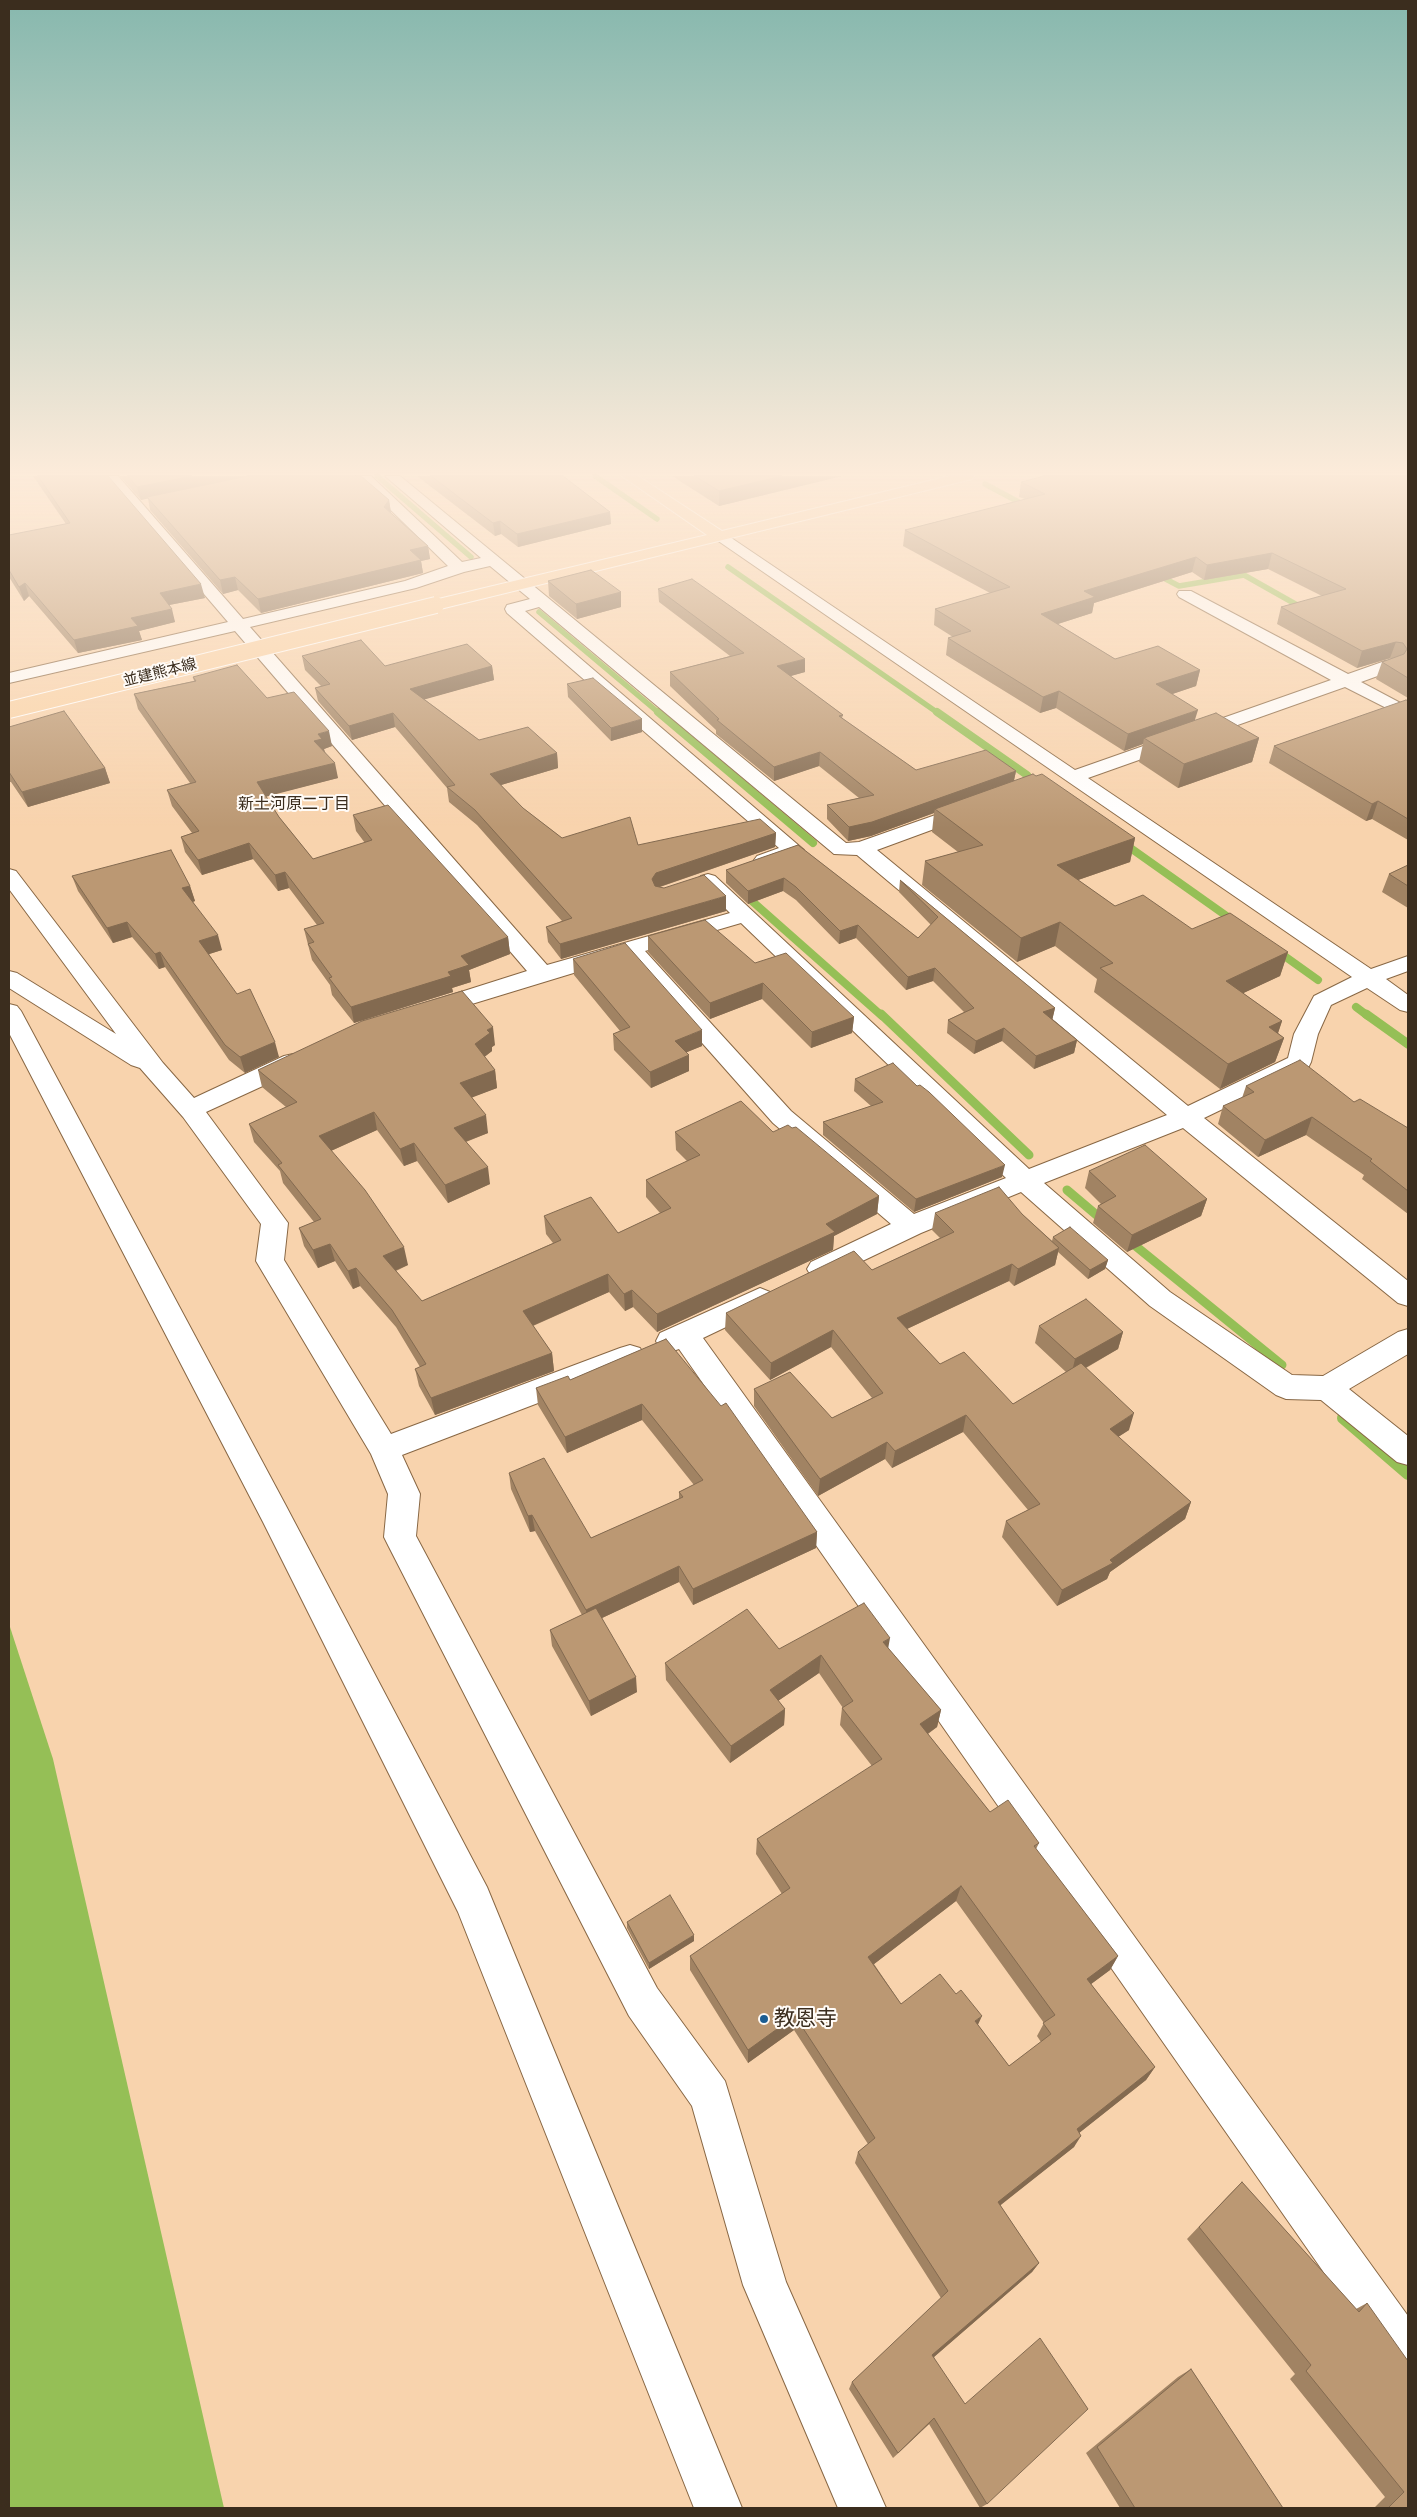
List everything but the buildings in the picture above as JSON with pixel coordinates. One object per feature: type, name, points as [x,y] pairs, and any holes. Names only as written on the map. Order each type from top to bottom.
[{"type":"main road","name":"並建熊本線","points":[[9,710],[463,593]]},
{"type":"main road","name":"並建熊本線","points":[[9,697],[432,601]]},
{"type":"street","points":[[212,593],[542,974]]},
{"type":"street","points":[[9,678],[370,593]]},
{"type":"street","points":[[534,593],[1408,1296]]},
{"type":"street","points":[[803,593],[1408,1005]]},
{"type":"street","points":[[1185,594],[1408,714]]},
{"type":"street","points":[[543,601],[513,609],[808,854]]},
{"type":"street","points":[[1049,780],[1070,775],[1391,665]]},
{"type":"street","points":[[751,865],[808,854],[851,849],[984,804]]},
{"type":"street","points":[[9,875],[154,1069],[192,1111],[276,1223],[270,1261],[384,1449],[404,1494],[400,1537],[643,2002],[710,2096],[766,2285],[862,2508]]},
{"type":"street","points":[[708,880],[1025,1181],[1160,1299],[1286,1387],[1327,1388],[1408,1340]]},
{"type":"street","points":[[403,1018],[542,974],[745,915]]},
{"type":"street","points":[[631,949],[782,1117],[911,1226]]},
{"type":"street","points":[[384,1449],[686,1335],[911,1226],[1186,1117],[1299,1062],[1306,1034],[1322,1001],[1369,978],[1408,963]]},
{"type":"street","points":[[9,978],[154,1069]]},
{"type":"street","points":[[9,1011],[274,1512],[473,1901],[718,2508]]},
{"type":"street","points":[[192,1111],[196,1107],[321,1049]]},
{"type":"street","points":[[686,1335],[1408,2354]]},
{"type":"street","points":[[1327,1388],[1408,1453]]},
{"type":"shaded area","points":[[9,1624],[53,1759],[224,2508],[9,2508]]},
{"type":"waterway","points":[[766,593],[938,713]]},
{"type":"waterway","points":[[1277,593],[1306,610]]},
{"type":"waterway","points":[[539,612],[659,713]]},
{"type":"waterway","points":[[658,712],[813,843]]},
{"type":"waterway","points":[[937,712],[1027,775]]},
{"type":"waterway","points":[[1122,842],[1235,922]]},
{"type":"waterway","points":[[744,894],[882,1016]]},
{"type":"waterway","points":[[1276,950],[1318,980]]},
{"type":"waterway","points":[[1356,1007],[1368,1016]]},
{"type":"waterway","points":[[881,1014],[1029,1155]]},
{"type":"waterway","points":[[1366,1014],[1408,1044]]},
{"type":"waterway","points":[[1067,1190],[1106,1223]]},
{"type":"waterway","points":[[1127,1239],[1282,1365]]},
{"type":"waterway","points":[[1343,1418],[1408,1474]]},
{"type":"place","name":"教恩寺","points":[[764,2019]]},
{"type":"district","name":"新土河原二丁目","points":[[294,805]]}]
